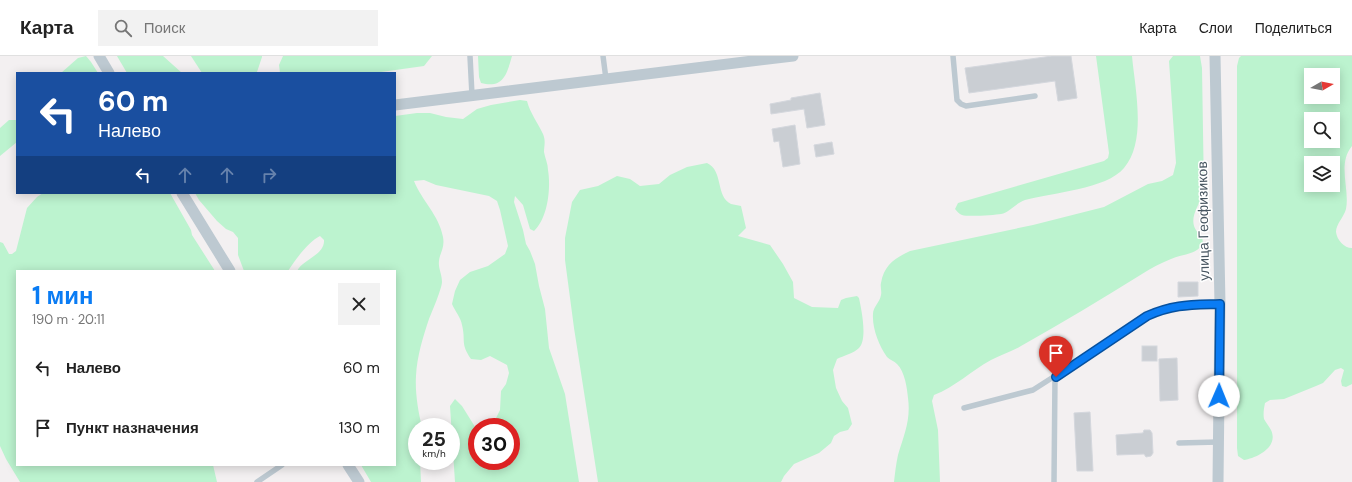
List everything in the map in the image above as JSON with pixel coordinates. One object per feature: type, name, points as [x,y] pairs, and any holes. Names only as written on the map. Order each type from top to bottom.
[{"type":"street","points":[[99,56],[108,72]]},
{"type":"street","points":[[396,105],[793,56]]},
{"type":"street","name":"улица Геофизиков","points":[[1215,56],[1220,304],[1218,482]]},
{"type":"street","points":[[183,194],[229,270]]},
{"type":"street","points":[[349,466],[359,482]]},
{"type":"lane","points":[[470,56],[472,95]]},
{"type":"lane","points":[[603,56],[606,79]]},
{"type":"lane","points":[[953,56],[957,100],[961,104],[966,106],[1035,96]]},
{"type":"lane","points":[[964,408],[1033,390],[1056,377],[1147,316],[1161,310],[1173,306],[1220,304]]},
{"type":"lane","points":[[1054,482],[1056,377]]},
{"type":"lane","points":[[1179,443],[1218,442]]},
{"type":"lane","points":[[257,482],[281,466]]},
{"type":"green space","points":[[86,56],[97,72],[62,72],[78,58]]},
{"type":"green space","points":[[117,56],[163,56],[181,72],[126,72]]},
{"type":"green space","points":[[191,56],[262,56],[257,72],[201,72]]},
{"type":"green space","points":[[283,56],[432,56],[424,66],[381,72],[280,72],[279,65]]},
{"type":"green space","points":[[478,56],[512,56],[506,74],[500,82],[495,84],[481,83],[479,77]]},
{"type":"green space","points":[[1096,56],[1132,56],[1137,99],[1137,129],[1131,157],[1124,168],[1116,175],[1092,186],[1025,200],[1001,214],[970,216],[959,213],[955,209],[958,203],[1104,161],[1108,158],[1109,153]]},
{"type":"green space","points":[[1173,56],[1200,56],[1202,68],[1204,193],[1196,210],[1193,221],[1197,231],[1202,236],[1203,244],[1196,251],[1176,257],[1152,268],[1052,329],[991,360],[949,388],[934,395],[932,401],[938,430],[940,482],[894,482],[898,455],[908,420],[909,406],[908,394],[902,371],[897,364],[888,358],[884,353],[877,337],[874,325],[873,311],[880,298],[882,277],[885,271],[895,259],[910,251],[1033,225],[1104,207],[1148,184],[1162,181],[1173,175],[1176,163],[1169,61]]},
{"type":"green space","points":[[1241,56],[1352,56],[1352,146],[1345,161],[1347,201],[1344,215],[1337,226],[1336,232],[1341,243],[1346,247],[1352,248],[1352,384],[1346,387],[1342,386],[1341,381],[1344,370],[1341,368],[1335,370],[1323,383],[1284,399],[1270,400],[1265,403],[1264,419],[1271,430],[1273,436],[1272,442],[1265,451],[1255,457],[1244,460],[1238,456],[1237,448],[1237,66]]},
{"type":"green space","points":[[520,100],[527,101],[544,137],[544,152],[549,177],[549,194],[543,219],[534,231],[530,229],[523,205],[515,196],[514,202],[526,244],[535,264],[545,309],[549,348],[565,394],[579,482],[455,482],[454,470],[460,470],[460,418],[451,418],[450,406],[455,399],[462,406],[470,418],[468,418],[468,470],[520,470],[520,418],[496,418],[500,410],[501,391],[506,384],[509,373],[507,365],[490,356],[481,360],[471,359],[464,345],[461,322],[452,304],[455,291],[460,280],[470,272],[488,266],[505,254],[508,246],[497,201],[489,196],[436,185],[424,180],[414,181],[438,222],[443,237],[443,247],[439,264],[442,285],[429,319],[419,354],[416,395],[420,418],[408,418],[408,470],[420,470],[421,482],[371,482],[362,466],[396,466],[396,270],[298,270],[321,249],[324,240],[320,236],[307,246],[289,270],[244,270],[238,255],[238,238],[233,232],[226,229],[217,221],[196,194],[396,194],[396,116],[430,113],[463,119],[477,109]]},
{"type":"green space","points":[[9,120],[16,120],[16,143],[0,156],[0,128]]},
{"type":"green space","points":[[707,163],[716,172],[721,190],[726,200],[731,204],[741,206],[746,228],[738,236],[770,245],[793,282],[794,298],[812,307],[838,308],[841,300],[857,296],[859,298],[863,323],[862,344],[854,351],[837,359],[833,370],[836,388],[842,401],[848,408],[852,424],[848,430],[840,432],[834,436],[831,443],[819,453],[794,464],[781,482],[598,482],[565,260],[565,238],[572,202],[580,190],[598,186],[617,176],[630,179],[640,186],[659,184],[670,175],[687,167]]},
{"type":"green space","points":[[42,194],[171,194],[191,230],[192,235],[214,270],[16,270],[16,466],[213,466],[217,482],[20,482],[0,446],[0,242],[3,243],[9,254],[16,251],[27,208]]},
{"type":"building","points":[[1052,56],[1071,56],[1077,98],[1058,101],[1055,81],[969,93],[965,68]]},
{"type":"building","points":[[820,93],[825,125],[807,128],[804,109],[771,114],[770,104],[791,100],[791,98]]},
{"type":"building","points":[[795,125],[800,164],[783,167],[779,141],[774,142],[772,129]]},
{"type":"building","points":[[832,142],[834,154],[816,157],[814,145]]},
{"type":"building","points":[[1178,282],[1198,282],[1198,296],[1178,297]]},
{"type":"building","points":[[1142,346],[1157,346],[1157,361],[1142,361]]},
{"type":"building","points":[[1177,358],[1178,400],[1160,401],[1159,359]]},
{"type":"building","points":[[1090,412],[1093,471],[1077,471],[1074,413]]},
{"type":"building","points":[[1144,430],[1150,430],[1152,433],[1153,453],[1151,456],[1146,457],[1144,454],[1117,455],[1116,435],[1143,433]]},
{"type":"route","points":[[1056,377],[1147,316],[1173,306],[1220,304],[1219,396]]}]
